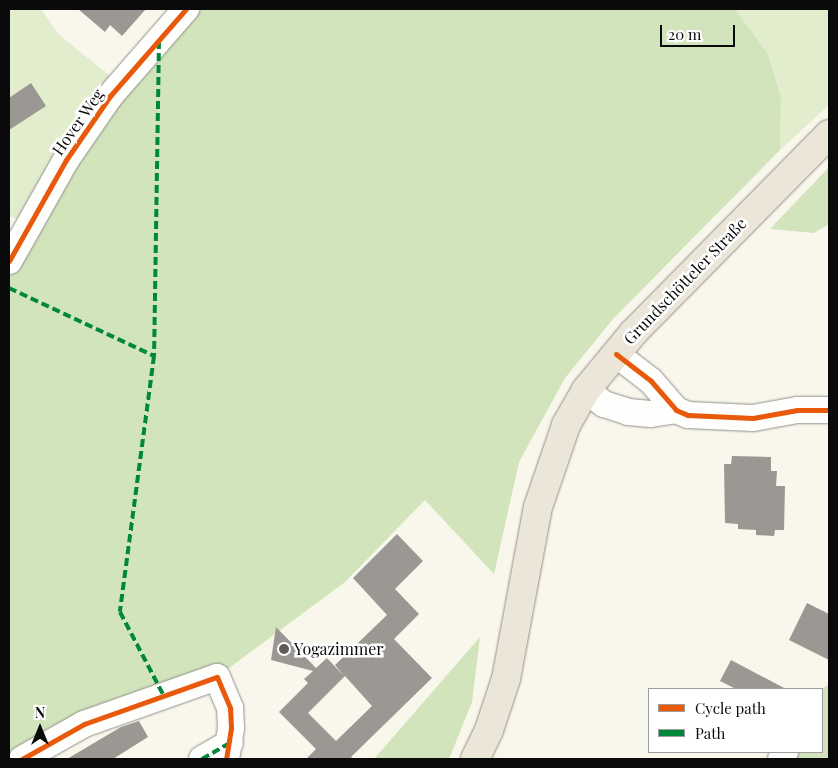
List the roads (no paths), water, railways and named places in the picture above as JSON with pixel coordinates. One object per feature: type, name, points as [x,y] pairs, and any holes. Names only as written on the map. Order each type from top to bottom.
[{"type":"main road","name":"Grundschötteler Straße","points":[[475,759],[489,730],[506,679],[538,507],[566,424],[586,390],[641,324],[829,134]]},
{"type":"street","name":"Hover Weg","points":[[9,261],[66,160],[110,96],[186,9]]},
{"type":"street","points":[[616,354],[650,381],[676,410]]},
{"type":"street","points":[[586,390],[604,404],[628,412],[651,414],[676,410],[700,418],[753,418],[797,410],[829,410]]},
{"type":"street","points":[[22,759],[84,724],[217,677],[230,708],[228,751],[202,759]]},
{"type":"place","name":"Yogazimmer","points":[[284,649]]}]
